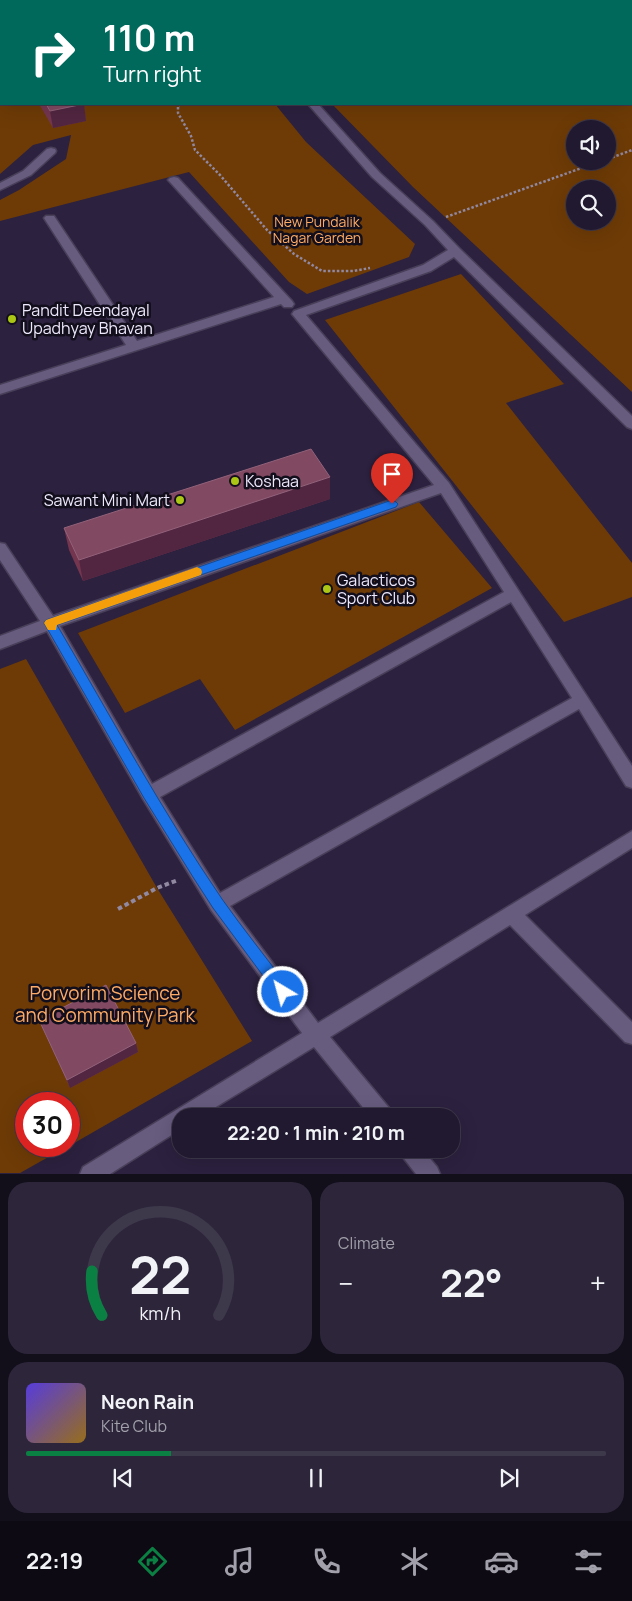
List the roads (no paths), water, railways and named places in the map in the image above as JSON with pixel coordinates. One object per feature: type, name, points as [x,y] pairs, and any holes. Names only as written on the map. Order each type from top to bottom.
[{"type":"street","points":[[314,105],[376,175],[429,223],[454,251],[632,424]]},
{"type":"street","points":[[0,187],[27,173],[51,151]]},
{"type":"street","points":[[174,180],[282,299],[298,314],[444,487],[582,700],[632,781]]},
{"type":"street","points":[[50,218],[134,347]]},
{"type":"street","points":[[298,314],[427,268],[454,251]]},
{"type":"street","points":[[0,390],[282,299]]},
{"type":"street","points":[[0,643],[50,623],[444,487]]},
{"type":"street","points":[[0,548],[50,623],[149,794],[218,904],[316,1035],[376,1108]]},
{"type":"street","points":[[149,794],[513,594]]},
{"type":"street","points":[[218,904],[582,700]]},
{"type":"street","points":[[197,1108],[632,839]]},
{"type":"street","points":[[511,914],[632,1035]]},
{"type":"street","points":[[90,1174],[172,1123]]},
{"type":"street","points":[[417,1158],[430,1174]]},
{"type":"place","name":"Pandit Deendayal Upadhyay Bhavan","points":[[12,319]]},
{"type":"place","name":"Koshaa","points":[[235,481]]},
{"type":"place","name":"Sawant Mini Mart","points":[[180,500]]},
{"type":"place","name":"Galacticos Sport Club","points":[[327,589]]},
{"type":"park label","name":"New Pundalik Nagar Garden","points":[[317,230]]},
{"type":"park label","name":"Porvorim Science and Community Park","points":[[105,1004]]}]
